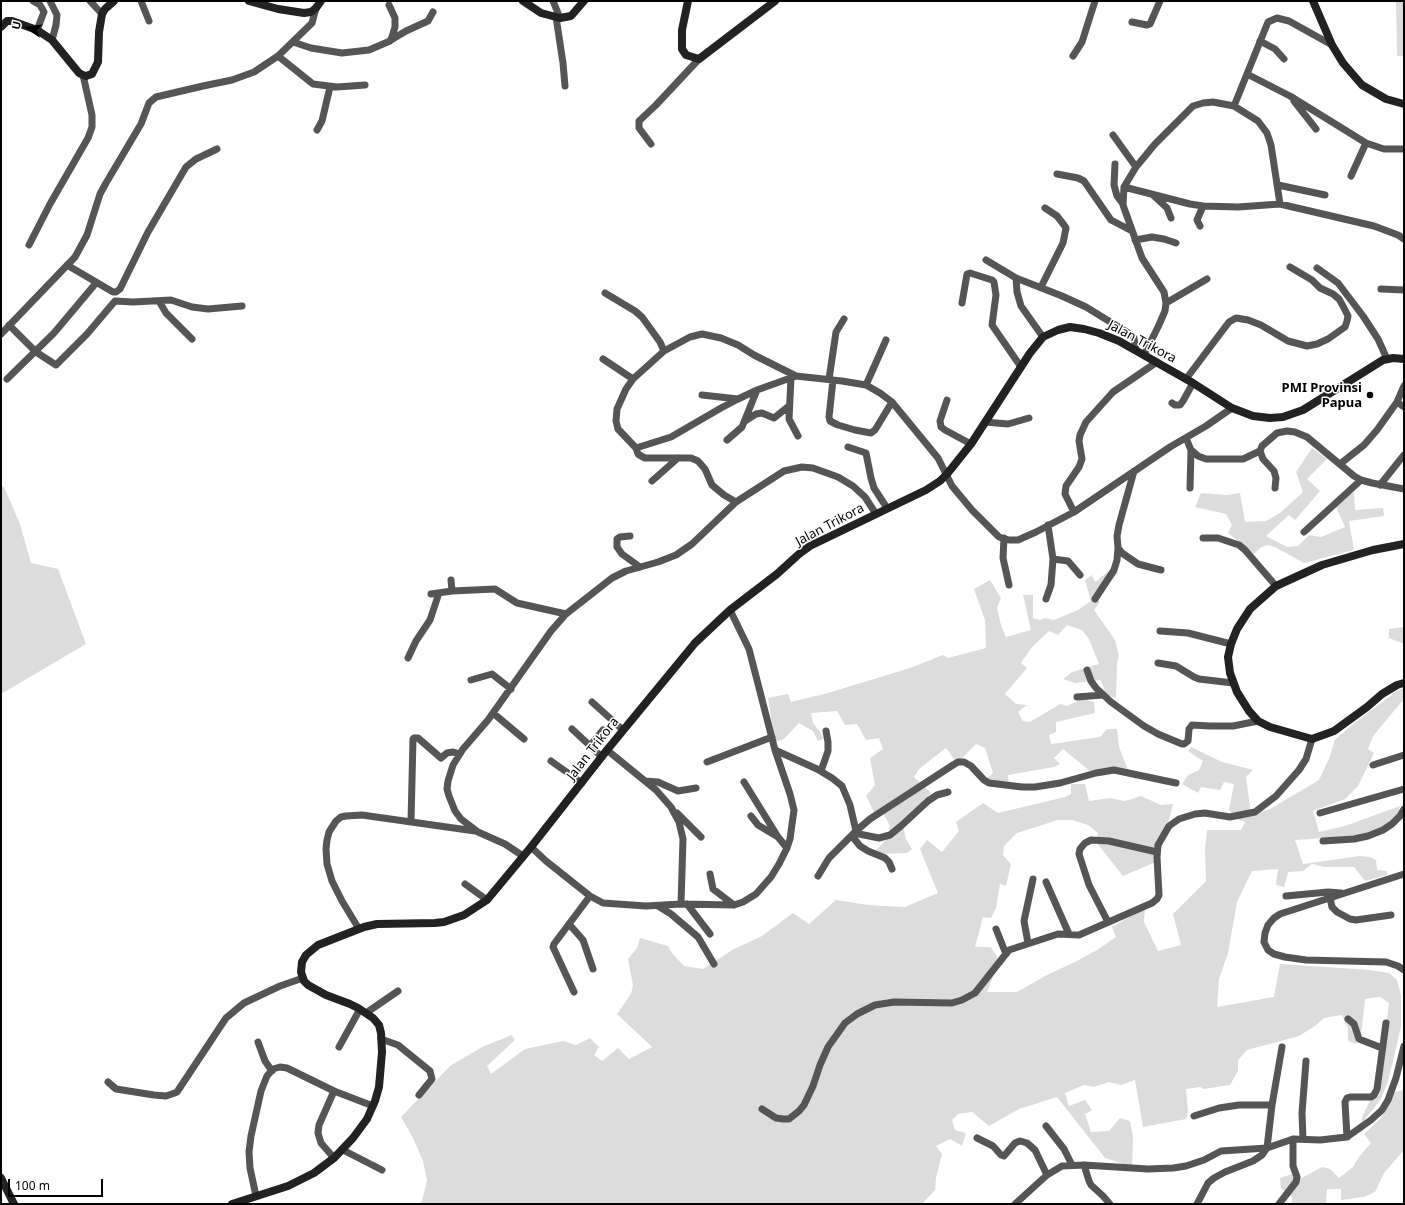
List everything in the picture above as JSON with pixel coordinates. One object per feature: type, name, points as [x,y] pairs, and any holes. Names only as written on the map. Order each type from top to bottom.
[{"type":"street","points":[[33,1],[40,5],[44,12],[37,30]]},
{"type":"street","points":[[50,1],[57,14],[52,40]]},
{"type":"street","points":[[90,1],[102,14]]},
{"type":"street","points":[[83,75],[92,74],[98,62],[102,14],[114,1]]},
{"type":"street","points":[[140,1],[149,21]]},
{"type":"street","points":[[249,1],[304,13],[311,12],[319,4]]},
{"type":"street","points":[[523,1],[541,13],[558,18],[572,16],[584,1]]},
{"type":"street","points":[[553,1],[558,18],[565,86]]},
{"type":"street","points":[[688,1],[682,30],[682,50],[686,55],[699,59]]},
{"type":"street","points":[[651,144],[639,128],[639,121],[699,59],[765,5],[775,1]]},
{"type":"street","points":[[1073,56],[1082,42],[1095,1]]},
{"type":"street","points":[[1132,22],[1147,25],[1150,24],[1160,1]]},
{"type":"street","points":[[1313,1],[1332,45],[1343,63],[1362,84],[1386,99],[1404,104]]},
{"type":"street","points":[[1,334],[75,257],[81,248],[100,194],[114,167],[137,131],[149,103],[156,97],[232,80],[254,72],[278,56],[312,24],[319,4]]},
{"type":"street","points":[[389,5],[395,18],[395,26],[390,41]]},
{"type":"street","points":[[293,42],[311,48],[342,53],[369,50],[428,21],[433,12]]},
{"type":"street","points":[[1234,106],[1268,22],[1277,18],[1289,21],[1332,45]]},
{"type":"street","points":[[1,27],[7,21],[12,21],[37,30],[52,40],[73,67],[83,75],[92,115],[92,127],[88,138],[50,204],[29,245]]},
{"type":"street","points":[[1260,41],[1276,49],[1284,59]]},
{"type":"street","points":[[278,56],[313,84],[330,87],[365,85]]},
{"type":"street","points":[[1247,74],[1290,96],[1366,143],[1384,149],[1404,149]]},
{"type":"street","points":[[317,130],[322,121],[330,87]]},
{"type":"street","points":[[1290,96],[1316,129]]},
{"type":"street","points":[[1123,205],[1124,187],[1136,167],[1155,144],[1193,106],[1213,102],[1234,106],[1258,122],[1267,134],[1271,144],[1280,204]]},
{"type":"street","points":[[1113,135],[1136,167]]},
{"type":"street","points":[[1352,176],[1366,143]]},
{"type":"street","points":[[9,325],[36,352],[54,364],[58,363],[86,334],[113,302],[115,293],[120,289],[148,232],[186,167],[196,159],[217,149]]},
{"type":"street","points":[[1115,164],[1114,185],[1117,196],[1123,205],[1142,258],[1164,292],[1166,304],[1158,327],[1144,355]]},
{"type":"street","points":[[1057,174],[1078,178],[1084,181],[1111,220],[1132,231]]},
{"type":"street","points":[[1278,184],[1325,195]]},
{"type":"street","points":[[1124,187],[1203,206],[1230,207],[1280,204],[1374,226],[1398,235],[1404,239]]},
{"type":"street","points":[[1152,193],[1164,204],[1171,218]]},
{"type":"street","points":[[1200,226],[1197,220],[1203,206]]},
{"type":"street","points":[[1041,287],[1063,243],[1066,228],[1056,216],[1045,208]]},
{"type":"street","points":[[1135,240],[1152,237],[1176,243]]},
{"type":"street","points":[[986,260],[1016,278],[1041,287],[1086,307],[1130,334],[1134,338],[1136,350]]},
{"type":"street","points":[[67,265],[115,293]]},
{"type":"street","points":[[1172,403],[1175,405],[1180,405],[1183,401],[1190,381],[1229,322],[1236,318],[1248,320],[1288,341],[1307,346],[1317,344],[1328,339],[1345,327],[1348,316],[1339,299],[1333,294],[1320,288],[1312,280],[1290,266]]},
{"type":"street","points":[[1318,268],[1338,283],[1378,339],[1387,359]]},
{"type":"street","points":[[962,303],[966,274],[970,273],[994,282],[996,295],[992,325],[1020,367]]},
{"type":"street","points":[[1016,278],[1020,306],[1043,337]]},
{"type":"street","points":[[1166,304],[1207,279]]},
{"type":"street","points":[[7,379],[36,352],[73,312],[96,283]]},
{"type":"street","points":[[1381,289],[1404,290]]},
{"type":"street","points":[[605,293],[635,311],[642,317],[660,342],[664,351]]},
{"type":"street","points":[[159,301],[166,313],[192,339]]},
{"type":"street","points":[[113,302],[174,301],[192,307],[208,309],[242,306]]},
{"type":"street","points":[[844,319],[836,332],[831,380],[830,421],[855,430],[871,432],[875,430],[892,402]]},
{"type":"street","name":"Jalan Trikora","points":[[302,975],[302,962],[306,955],[318,945],[359,929],[377,924],[444,922],[464,915],[487,900],[532,847],[604,753],[695,643],[730,610],[777,574],[798,554],[810,546],[926,490],[940,481],[971,444],[1020,367],[1043,337],[1064,328],[1084,329],[1099,332],[1119,340],[1190,381],[1232,408],[1253,416],[1270,418],[1283,417],[1303,410],[1378,363],[1387,359],[1404,359]]},
{"type":"street","points":[[736,502],[724,495],[712,485],[705,469],[698,460],[691,458],[645,458],[638,454],[636,448],[618,429],[616,420],[617,409],[626,389],[633,379],[664,351],[690,337],[702,334],[721,338],[738,345],[793,377]]},
{"type":"street","points":[[866,385],[886,340]]},
{"type":"street","points":[[603,359],[633,379]]},
{"type":"street","points":[[1074,512],[1065,494],[1066,486],[1079,467],[1082,459],[1079,441],[1080,434],[1086,422],[1112,392],[1157,362]]},
{"type":"street","points":[[793,377],[789,406],[789,419],[798,436]]},
{"type":"street","points":[[636,448],[671,437],[721,408],[757,390],[793,377],[866,385],[892,402],[938,458],[952,486],[972,510],[999,536],[1009,540],[1018,540],[1074,512],[1170,447],[1206,426],[1232,408]]},
{"type":"street","points":[[1340,464],[1369,440],[1396,402],[1404,386]]},
{"type":"street","points":[[727,440],[740,430],[757,390]]},
{"type":"street","points":[[702,395],[738,400]]},
{"type":"street","points":[[947,400],[940,421],[941,427],[971,444]]},
{"type":"street","points":[[1396,402],[1404,407]]},
{"type":"street","points":[[745,421],[756,414],[762,413],[767,414],[772,418],[776,417],[789,406]]},
{"type":"street","points":[[985,422],[1001,425],[1029,418]]},
{"type":"street","points":[[1191,450],[1198,456],[1206,459],[1243,460],[1260,451],[1262,446],[1277,433],[1287,431],[1295,432],[1306,437],[1361,480],[1404,489]]},
{"type":"street","points":[[1186,438],[1191,450],[1190,488]]},
{"type":"street","points":[[848,447],[866,453],[874,488],[887,508]]},
{"type":"street","points":[[1260,451],[1263,459],[1274,471],[1276,478],[1275,488]]},
{"type":"street","points":[[1380,485],[1404,455]]},
{"type":"street","points":[[652,481],[678,458]]},
{"type":"street","points":[[523,856],[505,844],[478,832],[458,815],[447,789],[450,772],[460,754],[493,713],[551,632],[566,614],[612,578],[626,570],[658,562],[676,555],[692,544],[736,502],[784,471],[802,467],[813,468],[838,477],[853,486],[865,497],[876,514]]},
{"type":"street","points":[[1094,599],[1114,570],[1117,560],[1117,536],[1119,525],[1134,471]]},
{"type":"street","points":[[1304,532],[1361,480]]},
{"type":"street","points":[[1046,599],[1051,585],[1053,560],[1048,526]]},
{"type":"street","points":[[630,536],[620,537],[617,540],[617,547],[622,554],[640,567]]},
{"type":"street","points":[[1004,538],[1003,558],[1009,585]]},
{"type":"street","points":[[1203,538],[1218,538],[1240,545],[1276,586]]},
{"type":"street","points":[[1404,544],[1373,550],[1322,565],[1276,586],[1250,609],[1237,628],[1228,657],[1233,684],[1249,711],[1258,721],[1270,727],[1312,739],[1334,731],[1382,694],[1397,685],[1404,683]]},
{"type":"street","points":[[1118,548],[1122,553],[1138,564],[1161,570]]},
{"type":"street","points":[[1053,560],[1068,561],[1080,575]]},
{"type":"street","points":[[451,580],[452,591]]},
{"type":"street","points":[[431,594],[452,591],[495,589],[517,603],[566,614]]},
{"type":"street","points":[[408,658],[416,641],[430,620],[439,593]]},
{"type":"street","points":[[532,847],[546,861],[590,896],[603,903],[658,906],[684,904],[734,905],[743,902],[756,894],[771,877],[780,864],[787,848],[790,839],[794,810],[790,794],[774,750],[749,649],[730,610]]},
{"type":"street","points":[[1160,631],[1188,632],[1231,644]]},
{"type":"street","points":[[1158,664],[1176,666],[1194,677],[1233,684]]},
{"type":"street","points":[[1087,670],[1091,681],[1103,695],[1144,726],[1158,734],[1182,744],[1188,741],[1192,725],[1232,726],[1258,721]]},
{"type":"street","points":[[471,680],[492,674],[511,689]]},
{"type":"street","points":[[1077,697],[1103,695]]},
{"type":"street","points":[[592,702],[623,730]]},
{"type":"street","points":[[493,713],[524,739]]},
{"type":"street","points":[[572,729],[590,746],[604,753],[656,790],[701,837]]},
{"type":"street","points":[[590,746],[603,730]]},
{"type":"street","points":[[821,771],[828,750],[826,731]]},
{"type":"street","points":[[707,762],[772,737]]},
{"type":"street","points":[[411,822],[413,739],[418,738],[442,758],[447,753],[453,752],[460,754]]},
{"type":"street","points":[[762,1109],[776,1118],[783,1119],[789,1119],[799,1111],[804,1105],[813,1086],[828,1047],[845,1023],[875,1005],[894,1002],[952,1003],[962,1000],[975,992],[1009,950],[1058,934],[1079,935],[1152,903],[1159,895],[1158,845],[1169,826],[1179,819],[1195,814],[1205,813],[1230,816],[1244,815],[1255,812],[1269,803],[1299,770],[1306,759],[1312,739]]},
{"type":"street","points":[[774,750],[821,771],[842,786],[850,805],[854,833],[860,846],[885,858],[889,862],[892,869]]},
{"type":"street","points":[[1373,765],[1404,755]]},
{"type":"street","points":[[551,761],[582,783]]},
{"type":"street","points":[[818,876],[829,858],[870,819],[958,762],[964,762],[970,766],[989,783],[1022,787],[1060,784],[1114,770],[1176,782]]},
{"type":"street","points":[[645,781],[658,782],[678,791],[696,788]]},
{"type":"street","points":[[744,782],[778,837],[787,848]]},
{"type":"street","points":[[1320,813],[1404,789]]},
{"type":"street","points":[[854,833],[879,838],[890,835],[902,826],[928,800],[937,795],[948,792]]},
{"type":"street","points":[[671,807],[680,822],[683,839],[684,904],[710,934]]},
{"type":"street","points":[[1323,841],[1354,839],[1368,836],[1383,830],[1392,824],[1400,816],[1404,809]]},
{"type":"street","points":[[359,929],[342,901],[331,876],[328,864],[326,840],[329,832],[340,817],[362,815],[478,832]]},
{"type":"street","points":[[450,827],[458,815]]},
{"type":"street","points":[[752,816],[758,825],[778,837]]},
{"type":"street","points":[[1108,922],[1089,884],[1079,854],[1080,849],[1085,843],[1091,840],[1109,841],[1157,852]]},
{"type":"street","points":[[710,874],[712,888],[734,905]]},
{"type":"street","points":[[1404,874],[1280,914],[1268,925],[1264,942],[1268,950],[1274,954],[1292,958],[1386,962],[1398,966],[1404,970]]},
{"type":"street","points":[[1028,943],[1024,921],[1032,879]]},
{"type":"street","points":[[1046,882],[1069,934]]},
{"type":"street","points":[[465,884],[487,900]]},
{"type":"street","points":[[1286,896],[1328,892],[1343,893]]},
{"type":"street","points":[[574,992],[553,947],[590,896]]},
{"type":"street","points":[[1330,898],[1332,907],[1336,912],[1350,919],[1356,920],[1391,916]]},
{"type":"street","points":[[658,906],[676,918],[698,937],[714,964]]},
{"type":"street","points":[[569,924],[583,940],[593,969]]},
{"type":"street","points":[[996,929],[1006,954]]},
{"type":"street","points":[[108,1082],[116,1089],[154,1095],[166,1096],[177,1092],[226,1018],[244,1003],[302,975],[308,985],[312,988],[363,1011],[379,1025],[382,1052],[379,1087],[373,1106],[359,1131],[343,1150],[314,1173],[300,1181],[232,1204]]},
{"type":"street","points":[[339,1047],[363,1011],[398,990]]},
{"type":"street","points":[[1348,1019],[1354,1024],[1359,1039],[1382,1048]]},
{"type":"street","points":[[1347,1137],[1345,1102],[1347,1098],[1350,1097],[1370,1097],[1377,1089],[1386,1023]]},
{"type":"street","points":[[381,1039],[398,1045],[430,1071],[432,1079],[419,1095]]},
{"type":"street","points":[[258,1042],[265,1061],[272,1071]]},
{"type":"street","points":[[1015,1204],[1048,1175],[1062,1166],[1084,1165],[1148,1169],[1173,1168],[1186,1166],[1204,1160],[1221,1151],[1267,1148],[1293,1140],[1320,1140],[1347,1137],[1382,1110],[1388,1100],[1396,1078],[1404,1046]]},
{"type":"street","points":[[1197,1204],[1208,1183],[1214,1178],[1225,1172],[1254,1161],[1262,1155],[1267,1148],[1272,1105],[1282,1047]]},
{"type":"street","points":[[1303,1139],[1302,1113],[1306,1061]]},
{"type":"street","points":[[256,1196],[250,1168],[249,1152],[251,1136],[261,1091],[267,1076],[272,1071],[280,1067],[287,1068],[334,1092],[373,1106]]},
{"type":"street","points":[[334,1092],[319,1125],[318,1133],[321,1143],[334,1158]]},
{"type":"street","points":[[1194,1116],[1219,1108],[1239,1104],[1272,1105]]},
{"type":"street","points":[[1046,1126],[1064,1148],[1072,1165]]},
{"type":"street","points":[[977,1138],[993,1146],[1001,1155],[1004,1156],[1015,1143],[1020,1141],[1027,1143],[1035,1150],[1048,1175]]},
{"type":"street","points":[[1279,1204],[1296,1182],[1297,1177],[1293,1166],[1293,1140]]},
{"type":"street","points":[[343,1150],[382,1170]]},
{"type":"street","points":[[1084,1165],[1088,1181],[1110,1204]]},
{"type":"street","points":[[1,1178],[14,1204]]},
{"type":"shaded area","points":[[1396,1],[1404,1],[1404,56],[1397,56]]},
{"type":"shaded area","points":[[1312,448],[1327,459],[1307,479],[1320,491],[1295,520],[1289,515],[1266,536],[1287,547],[1298,546],[1309,535],[1321,537],[1345,527],[1336,507],[1354,492],[1355,510],[1383,508],[1384,516],[1349,521],[1354,550],[1304,563],[1275,547],[1267,545],[1260,548],[1254,554],[1228,533],[1232,525],[1226,514],[1195,507],[1201,493],[1226,495],[1240,493],[1245,522],[1266,521],[1280,513],[1303,492],[1296,472]]},
{"type":"shaded area","points":[[1,486],[4,487],[20,524],[31,563],[58,569],[86,644],[1,694]]},
{"type":"shaded area","points":[[1113,568],[1118,573],[1096,598],[1100,602],[1094,610],[1115,640],[1119,656],[1117,662],[1116,698],[1106,695],[1101,680],[1075,683],[1063,679],[1072,672],[1099,664],[1089,639],[1082,630],[1067,625],[1058,635],[1049,631],[1032,647],[1021,663],[1027,668],[1005,694],[1016,704],[1027,705],[1018,712],[1023,721],[1030,722],[1060,704],[1067,706],[1082,699],[1094,702],[1095,713],[1056,722],[1056,732],[1049,735],[1051,744],[1100,737],[1107,729],[1117,729],[1119,747],[1128,770],[1124,774],[1107,774],[1096,776],[1063,749],[1054,758],[1060,764],[1054,767],[1008,775],[1009,786],[983,782],[993,773],[985,748],[976,744],[957,763],[946,748],[919,769],[914,777],[931,793],[903,826],[906,839],[912,849],[907,853],[884,854],[874,852],[888,838],[890,826],[882,811],[874,812],[866,796],[875,785],[870,758],[883,749],[879,738],[866,740],[857,724],[845,725],[837,711],[811,713],[813,723],[821,733],[823,739],[818,741],[813,731],[799,723],[784,739],[775,742],[768,698],[788,694],[791,702],[828,693],[910,668],[943,655],[948,658],[986,648],[985,620],[974,589],[990,580],[1001,598],[997,608],[1001,625],[1006,637],[1031,630],[1023,595],[1033,595],[1033,618],[1040,620],[1045,618],[1054,620],[1078,610],[1091,601],[1085,580],[1092,575],[1095,582]]},
{"type":"shaded area","points":[[1404,627],[1404,644],[1389,638],[1389,629]]},
{"type":"shaded area","points":[[1404,688],[1404,699],[1373,736],[1368,749],[1374,753],[1358,786],[1345,799],[1313,811],[1319,832],[1345,826],[1400,806],[1398,814],[1387,826],[1368,835],[1295,840],[1303,864],[1360,856],[1370,857],[1376,860],[1377,870],[1387,871],[1387,875],[1365,881],[1354,867],[1324,867],[1312,864],[1303,871],[1288,872],[1284,887],[1276,885],[1278,869],[1252,871],[1237,902],[1228,953],[1219,979],[1217,1007],[1274,997],[1280,964],[1370,970],[1389,973],[1397,980],[1401,996],[1401,1027],[1388,1081],[1381,1099],[1362,1123],[1362,1117],[1371,1099],[1380,1074],[1389,1003],[1380,997],[1365,999],[1361,1035],[1356,1044],[1348,1041],[1348,1029],[1342,1015],[1324,1018],[1315,1026],[1299,1036],[1247,1050],[1238,1060],[1238,1071],[1230,1085],[1204,1089],[1200,1087],[1186,1089],[1188,1112],[1186,1119],[1143,1127],[1135,1080],[1121,1085],[1109,1082],[1094,1087],[1084,1085],[1065,1093],[1069,1106],[1085,1100],[1092,1110],[1085,1114],[1091,1132],[1109,1131],[1120,1118],[1130,1121],[1133,1136],[1132,1167],[1105,1158],[1057,1097],[1019,1109],[989,1126],[972,1112],[958,1114],[952,1120],[955,1130],[966,1133],[962,1146],[950,1139],[936,1146],[942,1154],[936,1178],[935,1190],[922,1204],[421,1204],[427,1181],[423,1161],[413,1138],[401,1117],[450,1066],[482,1047],[512,1035],[515,1040],[487,1066],[491,1074],[525,1049],[563,1041],[576,1045],[590,1038],[599,1047],[594,1055],[602,1061],[618,1048],[629,1059],[652,1047],[617,1014],[631,994],[633,985],[628,959],[637,948],[640,938],[668,946],[672,953],[684,966],[703,969],[734,949],[762,936],[793,913],[809,924],[836,900],[868,905],[905,907],[938,893],[920,849],[927,840],[942,852],[959,831],[956,822],[983,803],[998,813],[1065,797],[1071,794],[1071,784],[1085,784],[1089,801],[1110,798],[1125,801],[1141,796],[1161,805],[1173,804],[1158,861],[1123,876],[1096,842],[1098,833],[1088,825],[1072,820],[1058,820],[1017,833],[1004,846],[1003,855],[1011,864],[1006,886],[1000,884],[996,908],[991,918],[983,917],[975,947],[991,947],[999,962],[987,992],[1017,992],[1047,975],[1077,961],[1116,937],[1112,927],[1145,908],[1144,922],[1158,951],[1181,945],[1173,914],[1206,881],[1205,849],[1207,830],[1241,830],[1245,822],[1237,819],[1229,810],[1234,784],[1224,782],[1220,790],[1201,787],[1198,793],[1182,784],[1188,775],[1199,770],[1203,761],[1188,751],[1191,747],[1222,762],[1253,770],[1246,777],[1251,815],[1270,809],[1319,780],[1329,759],[1335,740],[1348,728],[1398,690]]},
{"type":"shaded area","points":[[1404,1090],[1404,1150],[1384,1173],[1375,1192],[1364,1197],[1341,1200],[1341,1189],[1327,1189],[1326,1204],[1292,1204],[1292,1197],[1281,1188],[1280,1178],[1292,1174],[1298,1180],[1322,1167],[1330,1169],[1339,1178],[1353,1167],[1371,1143],[1364,1134],[1380,1119],[1395,1092]]},
{"type":"place","name":"PMI Provinsi Papua","points":[[1370,395]]}]
